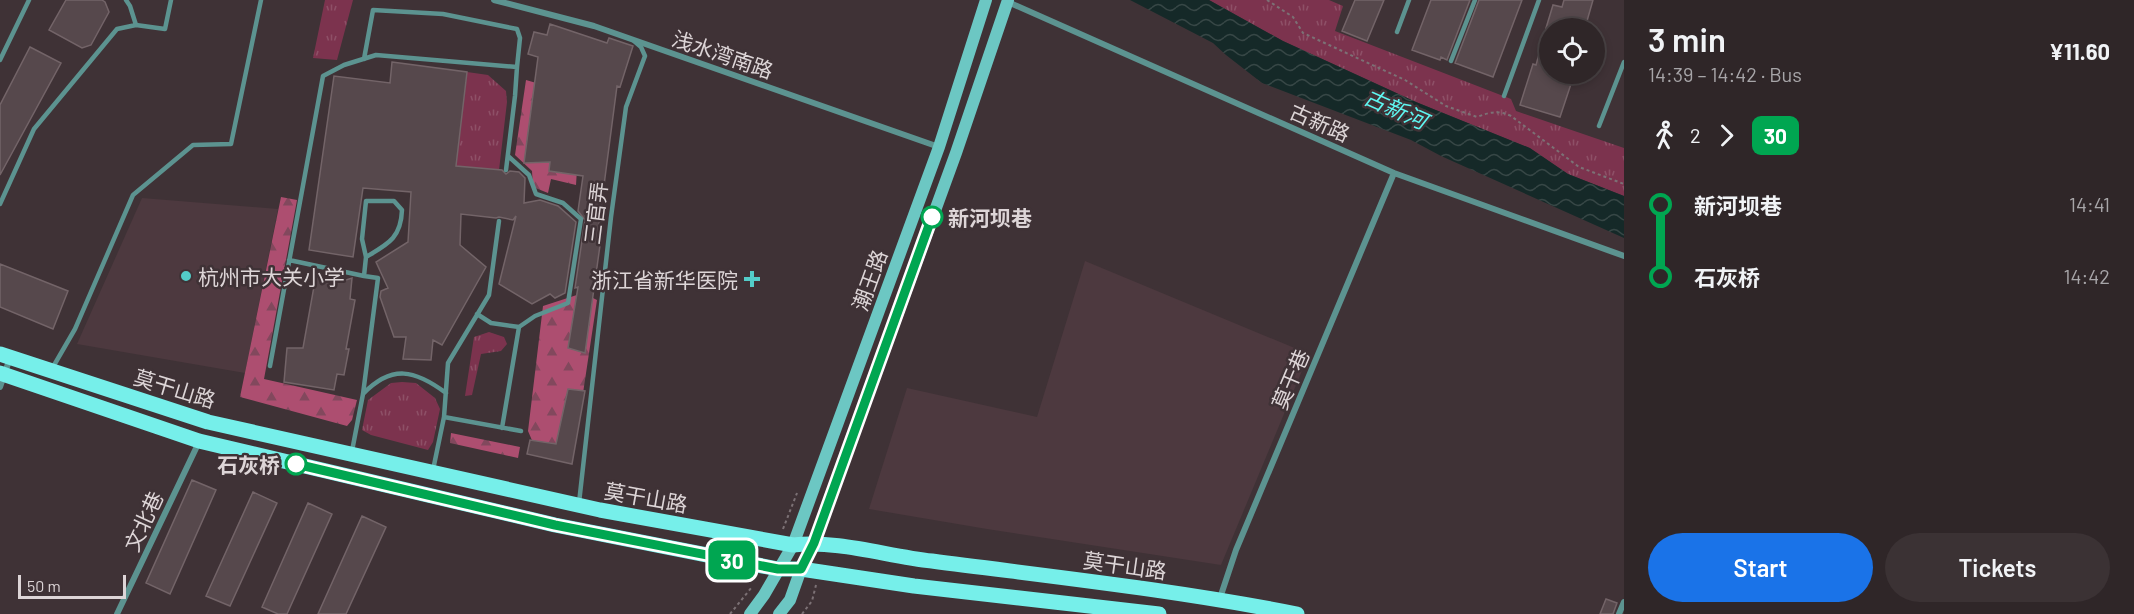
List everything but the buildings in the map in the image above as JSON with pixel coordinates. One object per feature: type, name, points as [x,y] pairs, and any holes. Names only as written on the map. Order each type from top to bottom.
[{"type":"main road","name":"潮王路","points":[[750,614],[764,595],[793,545],[939,147],[986,0]]},
{"type":"main road","name":"潮王路","points":[[779,614],[790,600],[801,569],[814,543],[952,164],[1008,1]]},
{"type":"main road","name":"莫干山路","points":[[5,355],[208,422],[579,505],[793,545],[814,543],[929,561],[1220,598],[1297,614]]},
{"type":"main road","name":"莫干山路","points":[[1,378],[199,441],[555,525],[778,569],[801,569],[926,587],[1159,614]]},
{"type":"street","name":"浅水湾南路","points":[[494,0],[594,26],[939,147]]},
{"type":"street","name":"古新路","points":[[1008,1],[1394,173],[1624,256]]},
{"type":"street","name":"莫干巷","points":[[1220,598],[1236,550],[1394,173]]},
{"type":"street","points":[[1,378],[5,355]]},
{"type":"street","name":"文北巷","points":[[117,614],[199,441]]},
{"type":"street","points":[[1619,614],[1624,602]]},
{"type":"lane","points":[[0,60],[29,0]]},
{"type":"lane","points":[[126,0],[136,25]]},
{"type":"lane","points":[[0,204],[34,129],[117,29],[136,25],[165,29],[171,0]]},
{"type":"lane","points":[[51,371],[75,330],[133,195],[193,146],[231,144],[261,0]]},
{"type":"lane","points":[[1397,32],[1409,0]]},
{"type":"lane","points":[[1451,61],[1475,0]]},
{"type":"lane","points":[[1504,96],[1539,0]]},
{"type":"lane","points":[[364,59],[373,10],[443,14],[517,29],[520,38],[506,170]]},
{"type":"lane","name":"三官弄","points":[[579,505],[611,217],[626,107],[645,56],[641,46],[632,40]]},
{"type":"lane","points":[[270,366],[323,76],[344,65],[376,55],[517,67]]},
{"type":"lane","points":[[1599,126],[1624,62]]},
{"type":"lane","points":[[477,314],[491,323],[519,327],[535,316],[568,303],[581,219],[563,203],[536,194],[529,175],[508,156]]},
{"type":"lane","points":[[364,276],[366,257],[362,239],[366,201],[394,201],[402,210],[402,223],[396,236],[366,257]]},
{"type":"lane","points":[[433,472],[444,417],[448,363],[489,295],[499,221]]},
{"type":"lane","points":[[289,260],[378,278],[363,394],[351,454]]},
{"type":"lane","points":[[502,428],[519,327]]},
{"type":"lane","points":[[363,394],[385,376],[401,373],[417,376],[446,393]]},
{"type":"lane","points":[[444,417],[521,431]]},
{"type":"path","points":[[1267,0],[1293,17],[1303,33],[1405,80],[1446,106],[1477,117],[1491,112],[1502,112],[1580,167],[1624,184]]},
{"type":"shaded area","name":"杭州市大关小学","points":[[142,198],[278,209],[245,373],[77,344]]},
{"type":"shaded area","points":[[1085,261],[1309,354],[1221,565],[869,509],[907,388],[1037,417]]},
{"type":"green space","points":[[325,0],[353,0],[337,60],[313,58]]},
{"type":"green space","points":[[1209,0],[1329,0],[1343,6],[1335,31],[1511,99],[1516,111],[1624,148],[1624,196],[1568,174],[1529,148],[1416,102],[1283,41]]},
{"type":"green space","points":[[467,72],[488,75],[506,91],[507,102],[499,170],[456,166]]},
{"type":"green space","points":[[526,80],[567,92],[577,169],[576,185],[551,179],[548,193],[533,187],[532,171],[515,155]]},
{"type":"green space","points":[[281,197],[297,200],[264,379],[357,400],[352,420],[347,426],[240,397]]},
{"type":"green space","points":[[583,293],[597,300],[574,453],[534,445],[528,431],[543,306]]},
{"type":"green space","points":[[489,332],[504,337],[507,344],[501,351],[481,354],[472,395],[465,396],[474,337]]},
{"type":"green space","points":[[391,383],[416,383],[435,398],[440,409],[433,442],[428,450],[371,435],[362,430],[368,400]]},
{"type":"green space","points":[[451,433],[520,447],[518,458],[450,443]]},
{"type":"water","name":"古新河","points":[[1130,0],[1209,0],[1283,41],[1416,102],[1530,148],[1568,174],[1624,196],[1624,238],[1441,156],[1411,140],[1262,83],[1213,43]]},
{"type":"bus line","name":"30","points":[[296,464],[555,525],[778,569],[801,569],[814,543],[932,217]]},
{"type":"place","name":"新河坝巷","points":[[932,217]]},
{"type":"place","name":"杭州市大关小学","points":[[186,276]]},
{"type":"place","name":"浙江省新华医院","points":[[752,279]]},
{"type":"place","name":"石灰桥","points":[[296,464]]}]
